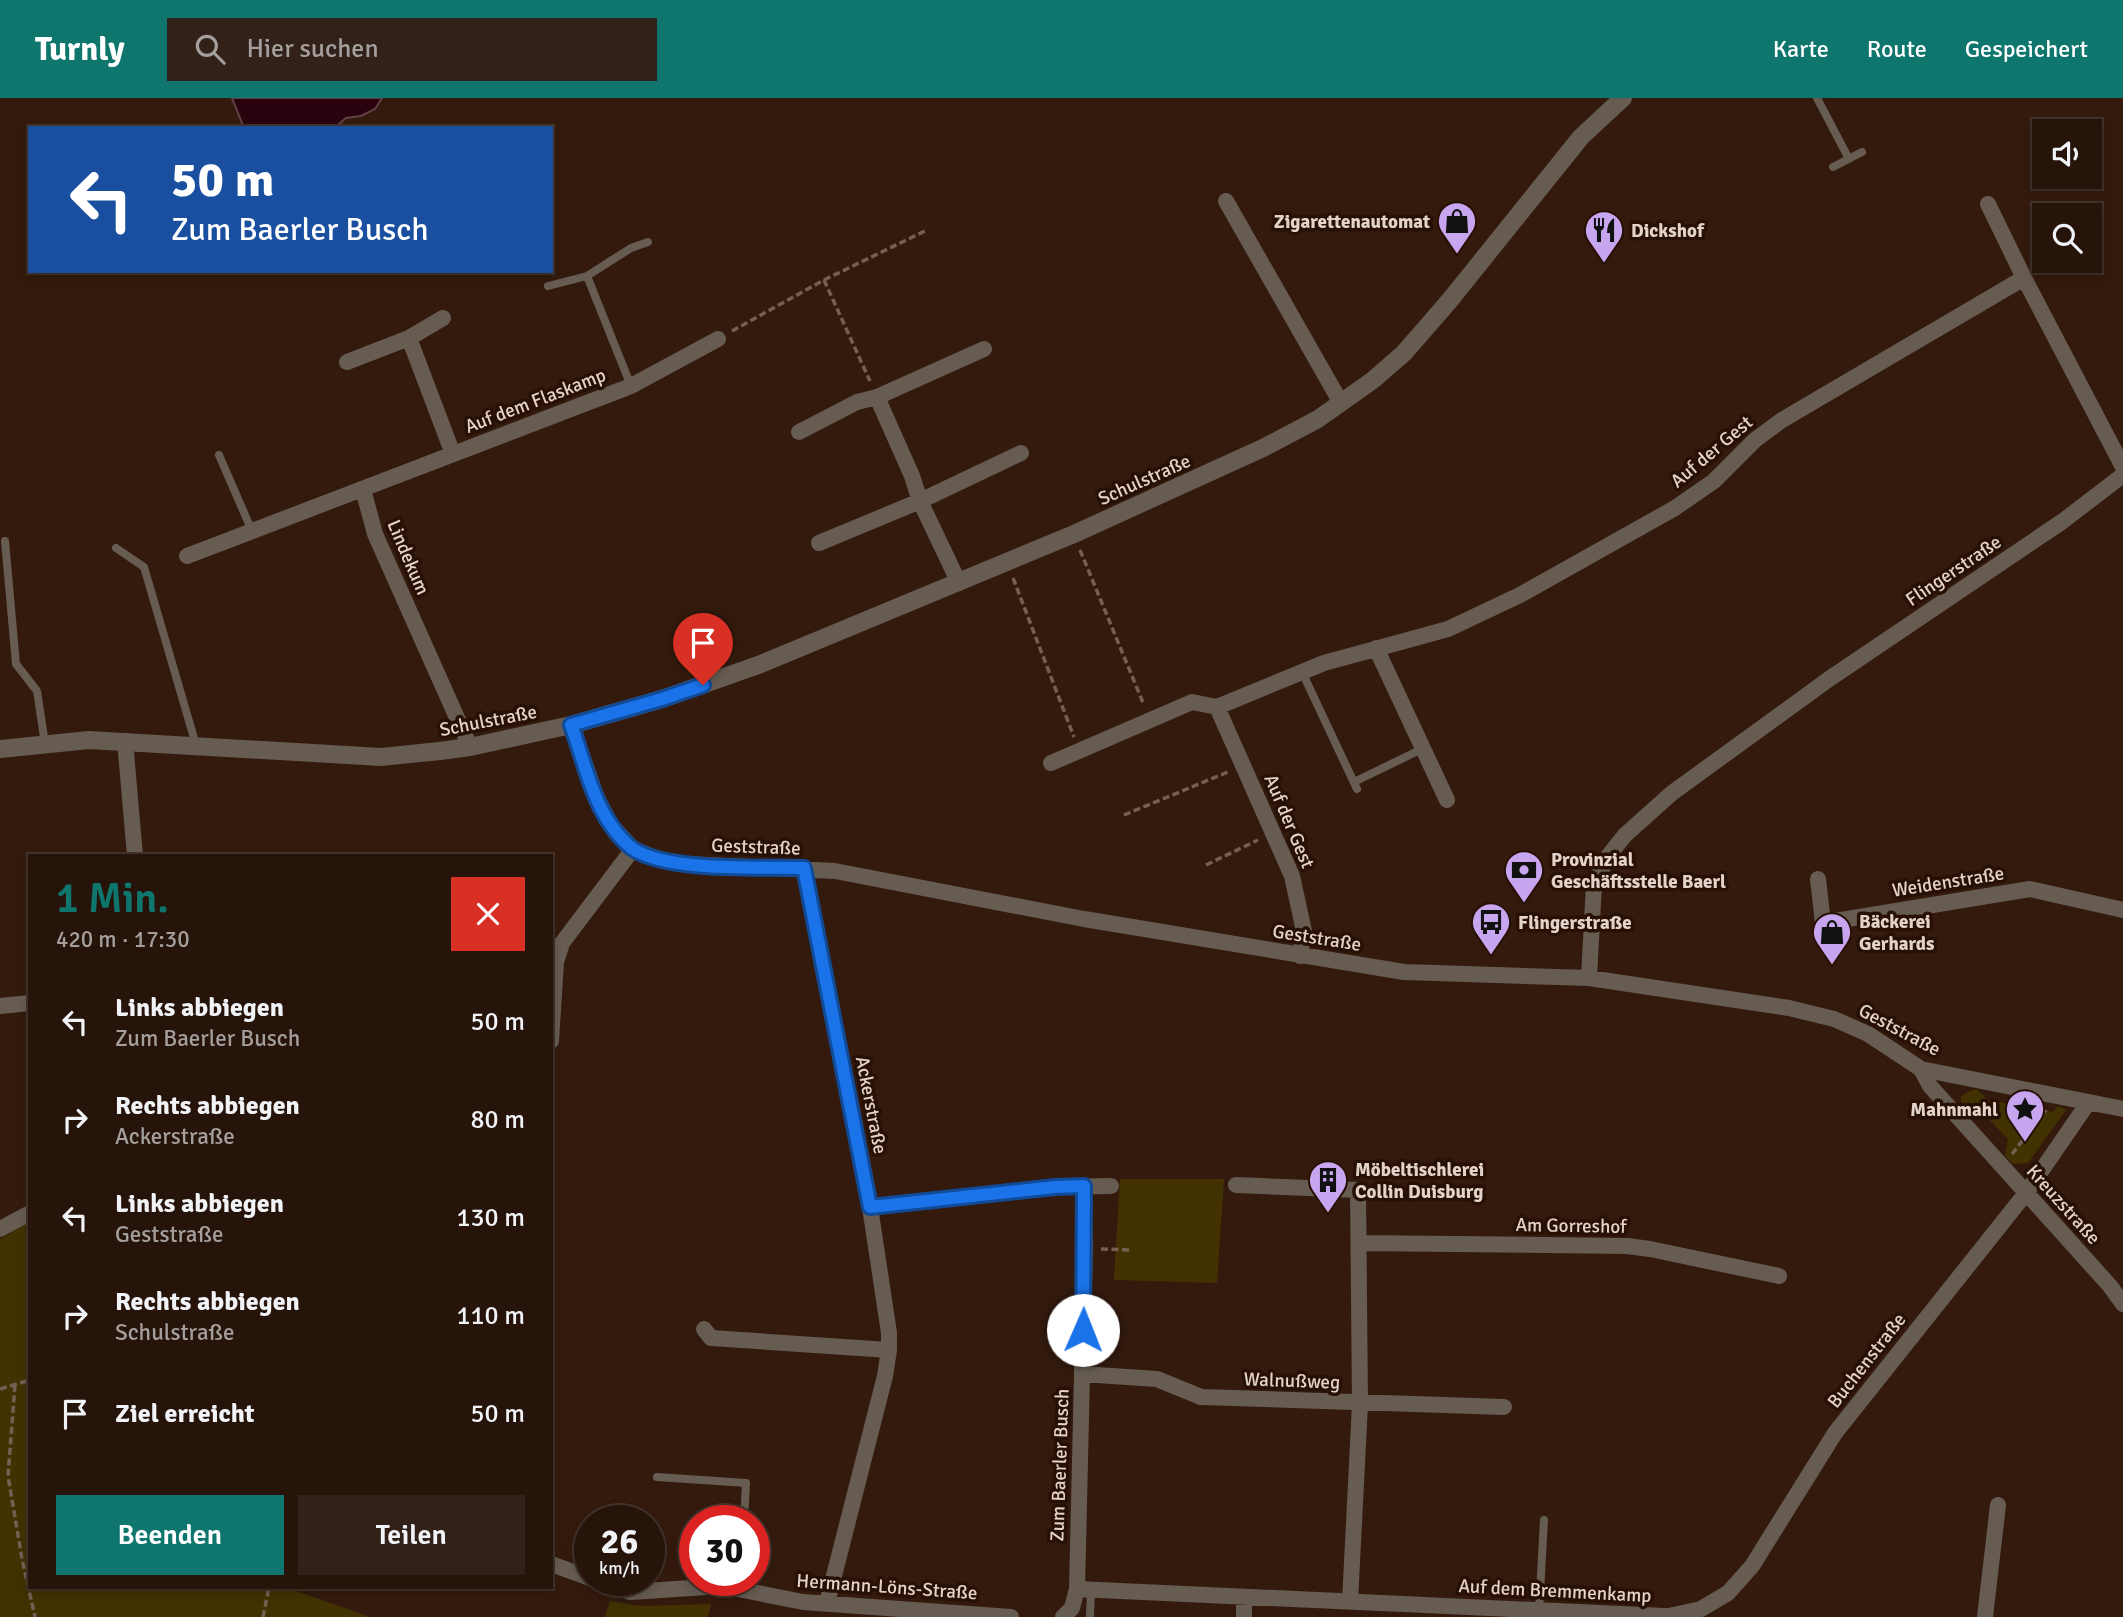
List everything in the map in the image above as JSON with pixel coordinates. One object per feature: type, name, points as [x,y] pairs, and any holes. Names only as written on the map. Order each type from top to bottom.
[{"type":"street","name":"Schulstraße","points":[[0,749],[89,740],[381,757],[470,747],[571,725],[662,699],[761,664],[1074,534],[1263,448],[1318,419],[1373,380],[1404,353],[1458,291],[1581,137],[1623,98]]},
{"type":"street","points":[[1226,201],[1340,403]]},
{"type":"street","points":[[1988,204],[2123,467]]},
{"type":"street","name":"Auf der Gest","points":[[1051,763],[1078,749],[1192,702],[1217,707],[1324,663],[1448,629],[1520,595],[1663,514],[1714,481],[1755,440],[1782,420],[2024,278]]},
{"type":"street","points":[[347,362],[409,338],[443,318]]},
{"type":"street","name":"Auf dem Flaskamp","points":[[409,338],[453,454]]},
{"type":"street","name":"Auf dem Flaskamp","points":[[363,489],[631,386],[718,339]]},
{"type":"street","points":[[799,432],[857,402],[877,397],[984,349]]},
{"type":"street","points":[[877,397],[912,475],[920,501],[959,583]]},
{"type":"street","points":[[819,543],[920,501],[1021,453]]},
{"type":"street","name":"Flingerstraße","points":[[1589,978],[1594,884],[1609,855],[1625,835],[1672,793],[1796,704],[2063,521],[2123,475]]},
{"type":"street","points":[[187,556],[363,489]]},
{"type":"street","name":"Lindekum","points":[[363,489],[374,534],[470,747]]},
{"type":"street","points":[[1376,648],[1447,800]]},
{"type":"street","name":"Auf der Gest","points":[[1217,707],[1293,876],[1304,931],[1300,956]]},
{"type":"street","name":"Geststraße","points":[[571,725],[601,807],[611,825],[633,849],[658,859],[687,864],[835,871],[1084,919],[1404,971],[1589,978],[1790,1008],[1834,1019],[1868,1034],[1921,1069],[2123,1109]]},
{"type":"street","points":[[125,741],[135,854]]},
{"type":"street","points":[[553,1009],[556,962],[562,943],[633,849]]},
{"type":"street","name":"Ackerstraße","points":[[804,868],[870,1207],[889,1333],[889,1350],[867,1452],[827,1603]]},
{"type":"street","name":"Weidenstraße","points":[[1818,879],[1823,923],[2030,889],[2123,910]]},
{"type":"street","points":[[0,1006],[28,1003]]},
{"type":"street","name":"Kreuzstraße","points":[[1921,1069],[1930,1086],[2110,1286],[2123,1304]]},
{"type":"street","name":"Buchenstraße","points":[[1664,1616],[1702,1609],[1728,1593],[1752,1566],[1835,1433],[2026,1193],[2088,1103]]},
{"type":"street","points":[[870,1207],[1055,1187],[1111,1185]]},
{"type":"street","points":[[1236,1185],[1358,1190],[1360,1404],[1350,1602]]},
{"type":"street","name":"Zum Baerler Busch","points":[[1065,1616],[1084,1590],[1084,1186]]},
{"type":"street","points":[[0,1229],[28,1214]]},
{"type":"street","name":"Am Gorreshof","points":[[1360,1243],[1627,1246],[1779,1276]]},
{"type":"street","points":[[705,1329],[711,1338],[889,1350]]},
{"type":"street","name":"Walnußweg","points":[[1082,1374],[1157,1379],[1201,1397],[1504,1407]]},
{"type":"street","points":[[1985,1617],[1998,1505]]},
{"type":"street","points":[[553,1565],[574,1572]]},
{"type":"street","name":"Auf dem Bremmenkamp","points":[[1084,1590],[1350,1602],[1444,1611],[1539,1610],[1664,1616]]},
{"type":"street","name":"Hermann-Löns-Straße","points":[[770,1594],[792,1601],[1011,1617]]},
{"type":"street","points":[[1244,1597],[1244,1617]]},
{"type":"lane","points":[[1818,98],[1849,159]]},
{"type":"lane","points":[[1833,167],[1862,152]]},
{"type":"lane","points":[[548,286],[587,276],[631,248],[648,242]]},
{"type":"lane","name":"Auf dem Flaskamp","points":[[587,276],[631,386]]},
{"type":"lane","points":[[219,455],[252,531]]},
{"type":"lane","points":[[5,541],[16,664],[37,691],[46,744]]},
{"type":"lane","points":[[116,548],[144,567],[196,745]]},
{"type":"lane","points":[[1301,672],[1355,786],[1422,749]]},
{"type":"lane","points":[[657,1477],[746,1483],[745,1505]]},
{"type":"lane","points":[[1539,1610],[1544,1520]]},
{"type":"lane","points":[[1084,1590],[1090,1617]]},
{"type":"path","points":[[718,339],[824,280],[925,231]]},
{"type":"path","points":[[824,280],[877,397]]},
{"type":"path","points":[[1074,534],[1150,719]]},
{"type":"path","points":[[1007,563],[1078,749]]},
{"type":"path","points":[[1124,815],[1243,766]]},
{"type":"path","points":[[1206,865],[1274,833]]},
{"type":"path","points":[[2003,1167],[2056,1097]]},
{"type":"path","points":[[1085,1248],[1130,1251]]},
{"type":"path","points":[[0,1389],[28,1381]]},
{"type":"path","points":[[15,1385],[8,1476],[28,1586]]},
{"type":"path","points":[[29,1589],[35,1617]]},
{"type":"path","points":[[263,1617],[269,1589]]},
{"type":"shaded area","points":[[232,98],[382,98],[375,109],[361,116],[346,118],[336,126],[243,126]]},
{"type":"shaded area","points":[[1978,1090],[1988,1100],[2053,1112],[2058,1106],[2066,1110],[2028,1163],[2013,1164],[2005,1156],[2008,1139],[1982,1112],[1961,1108],[1961,1096]]},
{"type":"shaded area","points":[[1120,1179],[1224,1179],[1217,1283],[1114,1280]]},
{"type":"shaded area","points":[[28,1223],[28,1589],[291,1589],[370,1617],[0,1617],[0,1239]]},
{"type":"shaded area","points":[[610,1601],[641,1606],[711,1604],[708,1617],[605,1617]]},
{"type":"place","name":"Zigarettenautomat","points":[[1457,255]]},
{"type":"place","name":"Dickshof","points":[[1604,264]]},
{"type":"place","name":"Provinzial Geschäftsstelle Baerl","points":[[1524,904]]},
{"type":"place","name":"Flingerstraße","points":[[1491,956]]},
{"type":"place","name":"Bäckerei Gerhards","points":[[1832,966]]},
{"type":"place","name":"Mahnmahl","points":[[2025,1143]]},
{"type":"place","name":"Möbeltischlerei Collin Duisburg","points":[[1328,1214]]},
{"type":"route","points":[[703,685],[571,725],[597,798],[611,825],[633,849],[658,859],[687,864],[804,868],[870,1207],[1084,1186],[1083,1330]]}]
